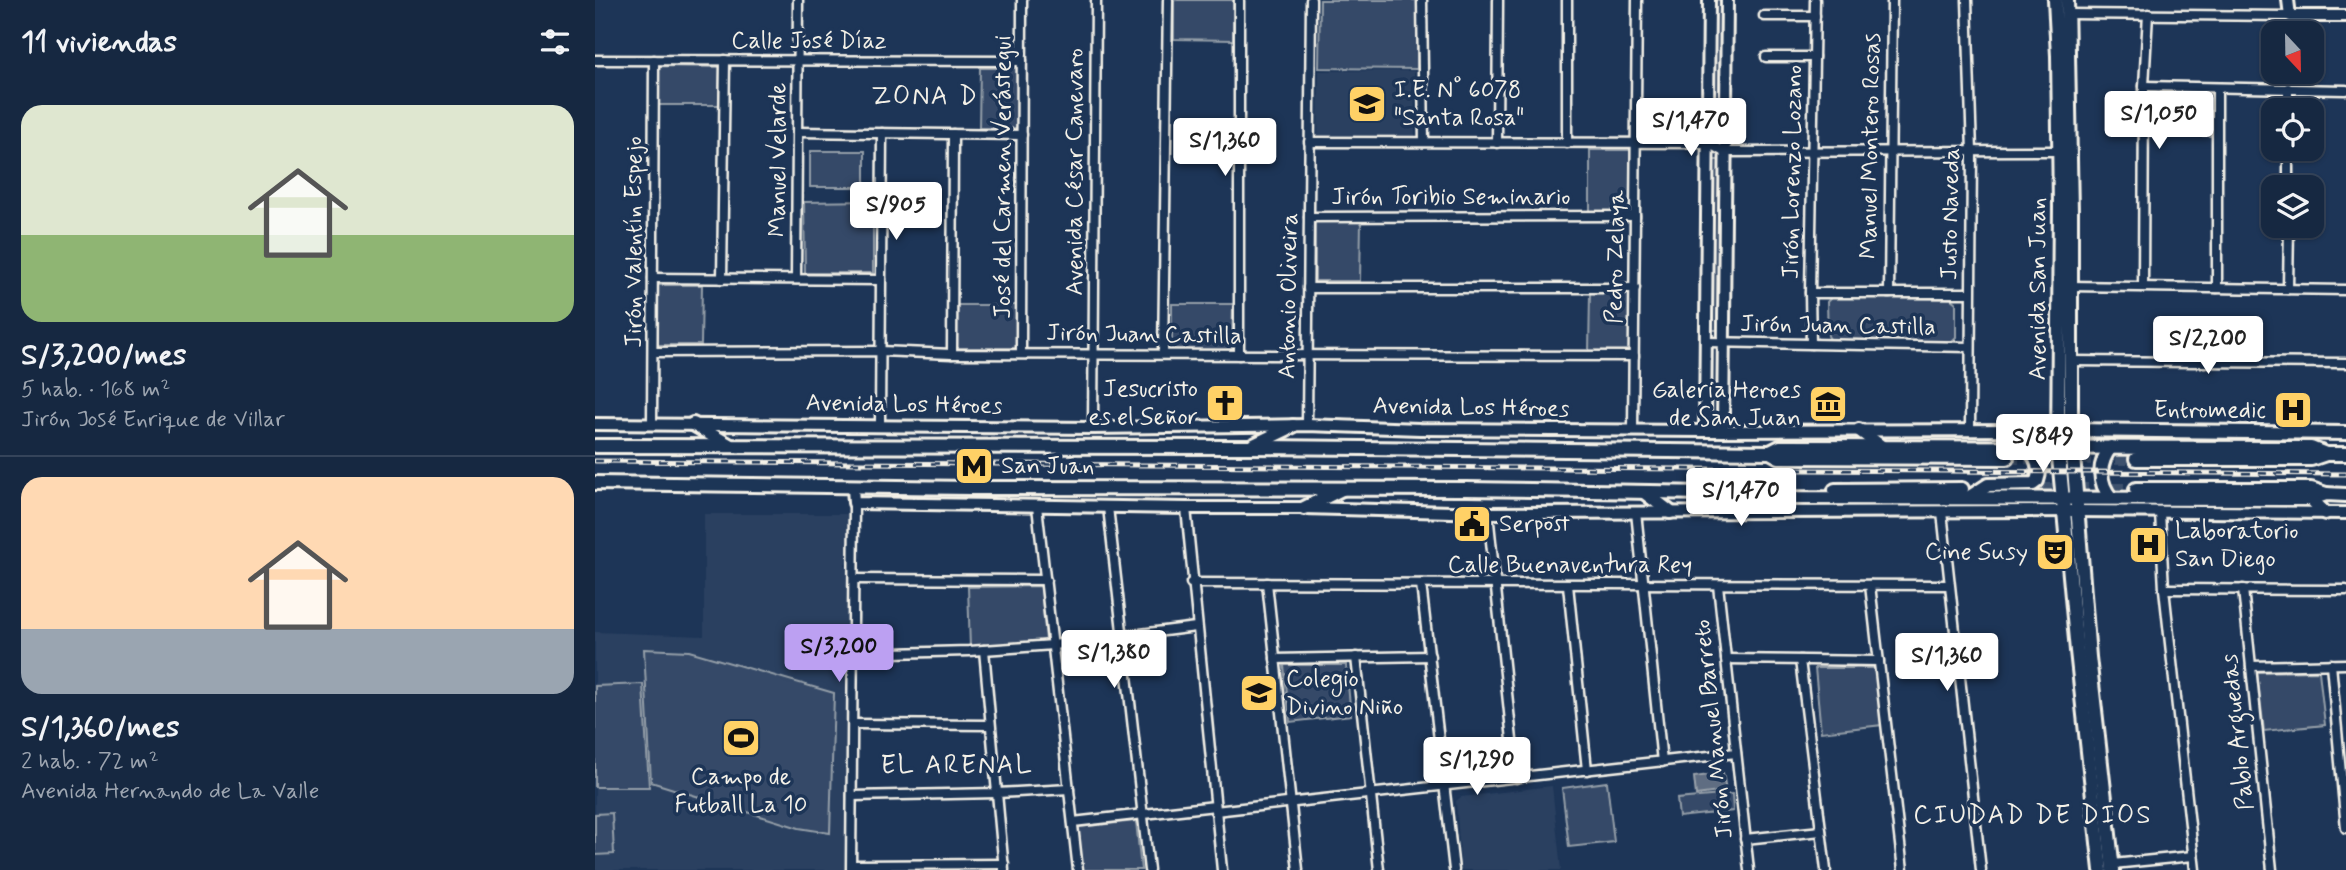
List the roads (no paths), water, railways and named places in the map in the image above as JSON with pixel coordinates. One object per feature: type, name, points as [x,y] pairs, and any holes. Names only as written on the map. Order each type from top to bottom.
[{"type":"main road","name":"Avenida San Juan","points":[[2055,0],[2065,151]]},
{"type":"main road","name":"Avenida San Juan","points":[[2067,0],[2069,14],[2064,286],[2057,430],[2089,657],[2109,868]]},
{"type":"main road","name":"Avenida San Juan","points":[[2064,286],[2073,447],[2069,504]]},
{"type":"main road","points":[[693,424],[729,446]]},
{"type":"main road","points":[[1250,447],[1293,426]]},
{"type":"main road","points":[[1859,430],[1882,447]]},
{"type":"main road","name":"Avenida Los Héroes","points":[[2057,430],[2346,433]]},
{"type":"main road","name":"Avenida Los Héroes","points":[[595,446],[1250,447],[1770,452],[1780,447],[2111,447],[2311,448],[2326,454]]},
{"type":"main road","points":[[1965,494],[1988,485],[2033,484],[2037,481],[2038,461],[2026,447]]},
{"type":"main road","points":[[2111,447],[2102,463],[2101,475],[2111,498]]},
{"type":"main road","name":"Avenida Los Héroes","points":[[1770,452],[1779,457],[2007,458]]},
{"type":"main road","name":"Avenida Los Héroes","points":[[2136,458],[2311,459],[2326,454],[2346,454]]},
{"type":"main road","points":[[595,483],[853,487],[1344,488],[1769,494],[1778,498],[1965,494],[2069,504],[2111,498],[2311,499],[2326,494]]},
{"type":"main road","points":[[1304,508],[1344,488]]},
{"type":"main road","points":[[2136,489],[2311,489],[2326,494],[2346,495]]},
{"type":"main road","points":[[1643,492],[1670,512]]},
{"type":"main road","points":[[2311,499],[2325,513]]},
{"type":"street","name":"Manuel Velarde","points":[[796,279],[798,0]]},
{"type":"street","name":"José del Carmen Verástegui","points":[[1021,353],[1022,0]]},
{"type":"street","name":"Avenida César Canevaro","points":[[1093,428],[1096,0]]},
{"type":"street","points":[[1163,354],[1168,0]]},
{"type":"street","points":[[1239,0],[1239,355]]},
{"type":"street","name":"Antonio Oliveira","points":[[1307,425],[1311,0]]},
{"type":"street","points":[[1422,0],[1424,142]]},
{"type":"street","points":[[1497,142],[1498,0]]},
{"type":"street","points":[[1567,0],[1567,143]]},
{"type":"street","name":"Pedro Zelaya","points":[[1633,430],[1637,0]]},
{"type":"street","points":[[1705,431],[1709,0]]},
{"type":"street","points":[[1723,431],[1727,0]]},
{"type":"street","name":"Jirón Lorenzo Lozano","points":[[1811,344],[1815,0]]},
{"type":"street","name":"Manuel Montero Rosas","points":[[1889,293],[1892,0]]},
{"type":"street","name":"Justo Naveda","points":[[1967,0],[1972,152],[1970,429]]},
{"type":"street","points":[[2288,0],[2290,16]]},
{"type":"street","points":[[2069,14],[2346,16]]},
{"type":"street","points":[[2143,287],[2144,86],[2148,14]]},
{"type":"street","points":[[1764,16],[1815,16]]},
{"type":"street","points":[[1766,57],[1814,57]]},
{"type":"street","name":"Calle José Díaz","points":[[595,60],[1022,61]]},
{"type":"street","name":"Jirón Valentín Espejo","points":[[652,424],[654,60]]},
{"type":"street","points":[[722,279],[725,60]]},
{"type":"street","points":[[2144,86],[2346,90]]},
{"type":"street","points":[[2217,88],[2217,288]]},
{"type":"street","points":[[2288,88],[2288,98]]},
{"type":"street","points":[[797,132],[1022,135]]},
{"type":"street","points":[[880,425],[881,133]]},
{"type":"street","points":[[952,354],[953,134]]},
{"type":"street","points":[[1310,142],[1708,143],[1724,152],[2065,151]]},
{"type":"street","name":"Jirón Toribio Seminario","points":[[1309,217],[1636,216]]},
{"type":"street","points":[[2288,289],[2289,238]]},
{"type":"street","points":[[653,278],[881,280]]},
{"type":"street","points":[[2064,286],[2346,289]]},
{"type":"street","points":[[1308,288],[1635,288]]},
{"type":"street","points":[[1810,293],[1969,293]]},
{"type":"street","name":"Jirón Juan Castilla","points":[[1706,342],[1970,347]]},
{"type":"street","name":"Jirón Juan Castilla","points":[[653,352],[1634,356]]},
{"type":"street","points":[[2070,361],[2346,363]]},
{"type":"street","name":"Avenida Los Héroes","points":[[595,424],[1093,428],[1307,425],[1428,429],[1705,431],[2057,430]]},
{"type":"street","points":[[853,487],[852,867],[1004,867],[983,650]]},
{"type":"street","points":[[853,503],[1186,509],[1304,508],[1488,513],[1942,512],[2069,504],[2160,512],[2346,513]]},
{"type":"street","points":[[1037,506],[1078,870]]},
{"type":"street","points":[[1108,507],[1149,870]]},
{"type":"street","points":[[1186,509],[1223,870]]},
{"type":"street","points":[[1636,512],[1662,761]]},
{"type":"street","points":[[1942,512],[1981,870]]},
{"type":"street","points":[[2160,512],[2164,589],[2195,870]]},
{"type":"street","points":[[1488,513],[1516,778]]},
{"type":"street","points":[[854,579],[1045,580]]},
{"type":"street","name":"Calle Buenaventura Rey","points":[[1192,583],[1949,585]]},
{"type":"street","points":[[1267,583],[1298,870]]},
{"type":"street","points":[[1421,584],[1454,870]]},
{"type":"street","points":[[1568,585],[1587,770]]},
{"type":"street","name":"Jirón Manuel Barreto","points":[[1718,585],[1749,870]]},
{"type":"street","points":[[1870,585],[1903,870]]},
{"type":"street","points":[[2164,589],[2346,590]]},
{"type":"street","name":"Pablo Arguedas","points":[[2242,589],[2272,870]]},
{"type":"street","points":[[853,654],[1053,645],[1196,627]]},
{"type":"street","points":[[1275,659],[1430,656]]},
{"type":"street","points":[[1356,657],[1379,870]]},
{"type":"street","points":[[1726,659],[1879,662]]},
{"type":"street","points":[[1800,660],[1826,870]]},
{"type":"street","points":[[2331,664],[2346,828]]},
{"type":"street","points":[[2251,666],[2346,664]]},
{"type":"street","points":[[853,724],[990,725]]},
{"type":"street","points":[[1073,822],[1291,803],[1736,753]]},
{"type":"street","points":[[852,796],[1069,789]]},
{"type":"street","points":[[1745,839],[1821,831]]},
{"type":"street","points":[[2109,868],[2193,856]]},
{"type":"tunnel","points":[[2007,458],[2136,459]]},
{"type":"tunnel","points":[[2022,489],[2136,489]]},
{"type":"railway","points":[[595,461],[2346,474]]},
{"type":"place","name":"I.E. N° 6078 \"Santa Rosa\"","points":[[1367,104]]},
{"type":"place","name":"Jesucristo es el Señor","points":[[1225,403]]},
{"type":"place","name":"Galeria Heroes de San Juan","points":[[1828,404]]},
{"type":"place","name":"Entromedic","points":[[2293,410]]},
{"type":"place","name":"San Juan","points":[[974,466]]},
{"type":"place","name":"Serpost","points":[[1472,524]]},
{"type":"place","name":"Laboratorio San Diego","points":[[2148,545]]},
{"type":"place","name":"Cine Susy","points":[[2055,552]]},
{"type":"place","name":"Colegio Divino Niño","points":[[1259,693]]},
{"type":"place","name":"Campo de Futball La 10","points":[[741,738]]},
{"type":"district","name":"ZONA D","points":[[925,97]]},
{"type":"district","name":"EL ARENAL","points":[[957,766]]},
{"type":"district","name":"CIUDAD DE DIOS","points":[[2033,816]]}]
